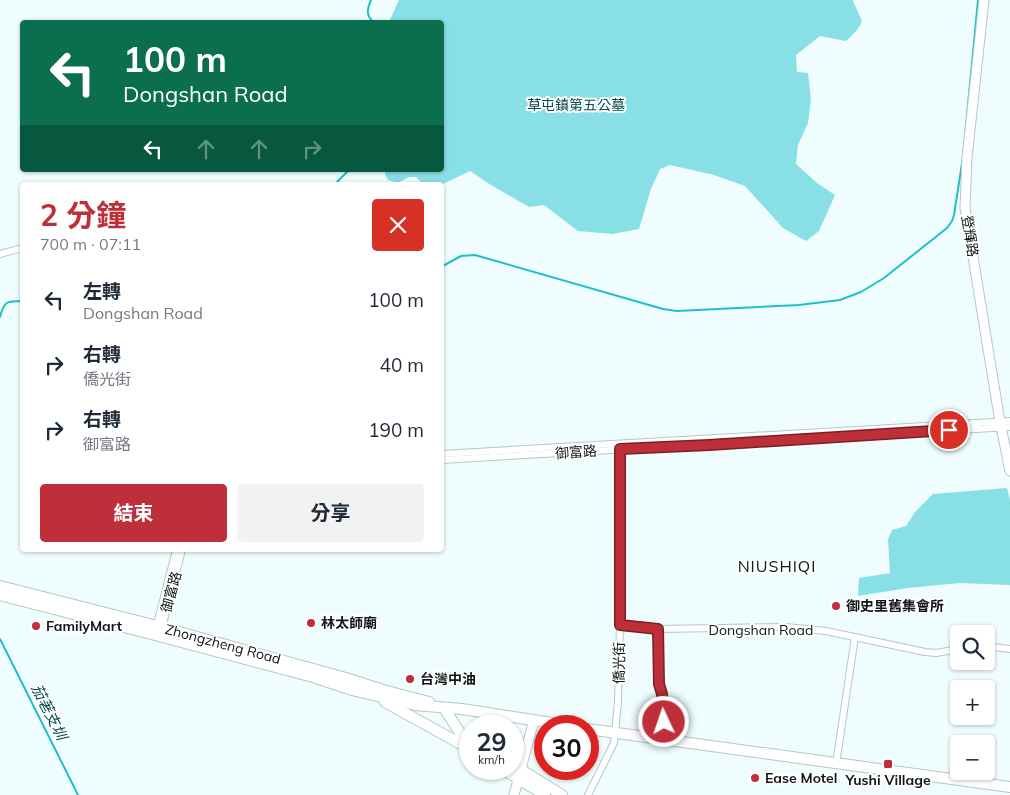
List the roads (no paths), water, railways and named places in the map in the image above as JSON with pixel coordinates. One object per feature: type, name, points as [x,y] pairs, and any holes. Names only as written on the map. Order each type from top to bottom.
[{"type":"main road","name":"Zhongzheng Road","points":[[0,586],[346,678],[383,690],[421,699],[444,708]]},
{"type":"main road","name":"Zhongzheng Road","points":[[0,595],[158,629],[370,695],[415,706],[534,720]]},
{"type":"main road","points":[[370,695],[459,743]]},
{"type":"main road","points":[[444,708],[459,731]]},
{"type":"main road","points":[[599,731],[1010,787]]},
{"type":"main road","points":[[524,774],[562,795]]},
{"type":"main road","points":[[524,776],[545,795]]},
{"type":"street","name":"登輝路","points":[[984,0],[967,158],[965,208],[1010,471]]},
{"type":"street","points":[[0,254],[20,249]]},
{"type":"street","name":"御富路","points":[[444,454],[1003,425],[1010,421]]},
{"type":"street","name":"御富路","points":[[444,460],[619,446]]},
{"type":"street","name":"僑光街","points":[[588,795],[614,743],[618,702],[620,625],[619,446]]},
{"type":"street","name":"御富路","points":[[158,629],[176,552]]},
{"type":"street","name":"御富路","points":[[158,629],[181,552]]},
{"type":"street","name":"Dongshan Road","points":[[620,625],[658,629],[786,627],[855,636],[892,646],[925,652],[936,653],[950,650]]},
{"type":"street","points":[[658,629],[659,684],[662,694],[664,740]]},
{"type":"street","points":[[836,764],[855,636]]},
{"type":"street","points":[[995,647],[1010,649]]},
{"type":"street","points":[[524,749],[534,720]]},
{"type":"street","points":[[514,795],[516,780]]},
{"type":"waterway","points":[[371,0],[368,12],[371,20]]},
{"type":"waterway","points":[[444,265],[461,256],[475,255],[663,309],[677,311],[799,305],[840,300],[861,292],[884,278],[947,228],[952,221],[963,157],[978,0]]},
{"type":"waterway","points":[[337,182],[347,172]]},
{"type":"waterway","points":[[0,317],[7,303],[20,301]]},
{"type":"waterway","name":"茄荖支圳","points":[[0,639],[78,795]]},
{"type":"place","name":"御史里舊集會所","points":[[836,606]]},
{"type":"place","name":"林太師廟","points":[[311,623]]},
{"type":"place","name":"FamilyMart","points":[[36,626]]},
{"type":"place","name":"台灣中油","points":[[410,679]]},
{"type":"place","name":"Yushi Village","points":[[888,764]]},
{"type":"place","name":"Ease Motel","points":[[755,778]]},
{"type":"district","name":"NIUSHIQI","points":[[777,566]]},
{"type":"park label","name":"草屯鎮第五公墓","points":[[576,105]]}]
